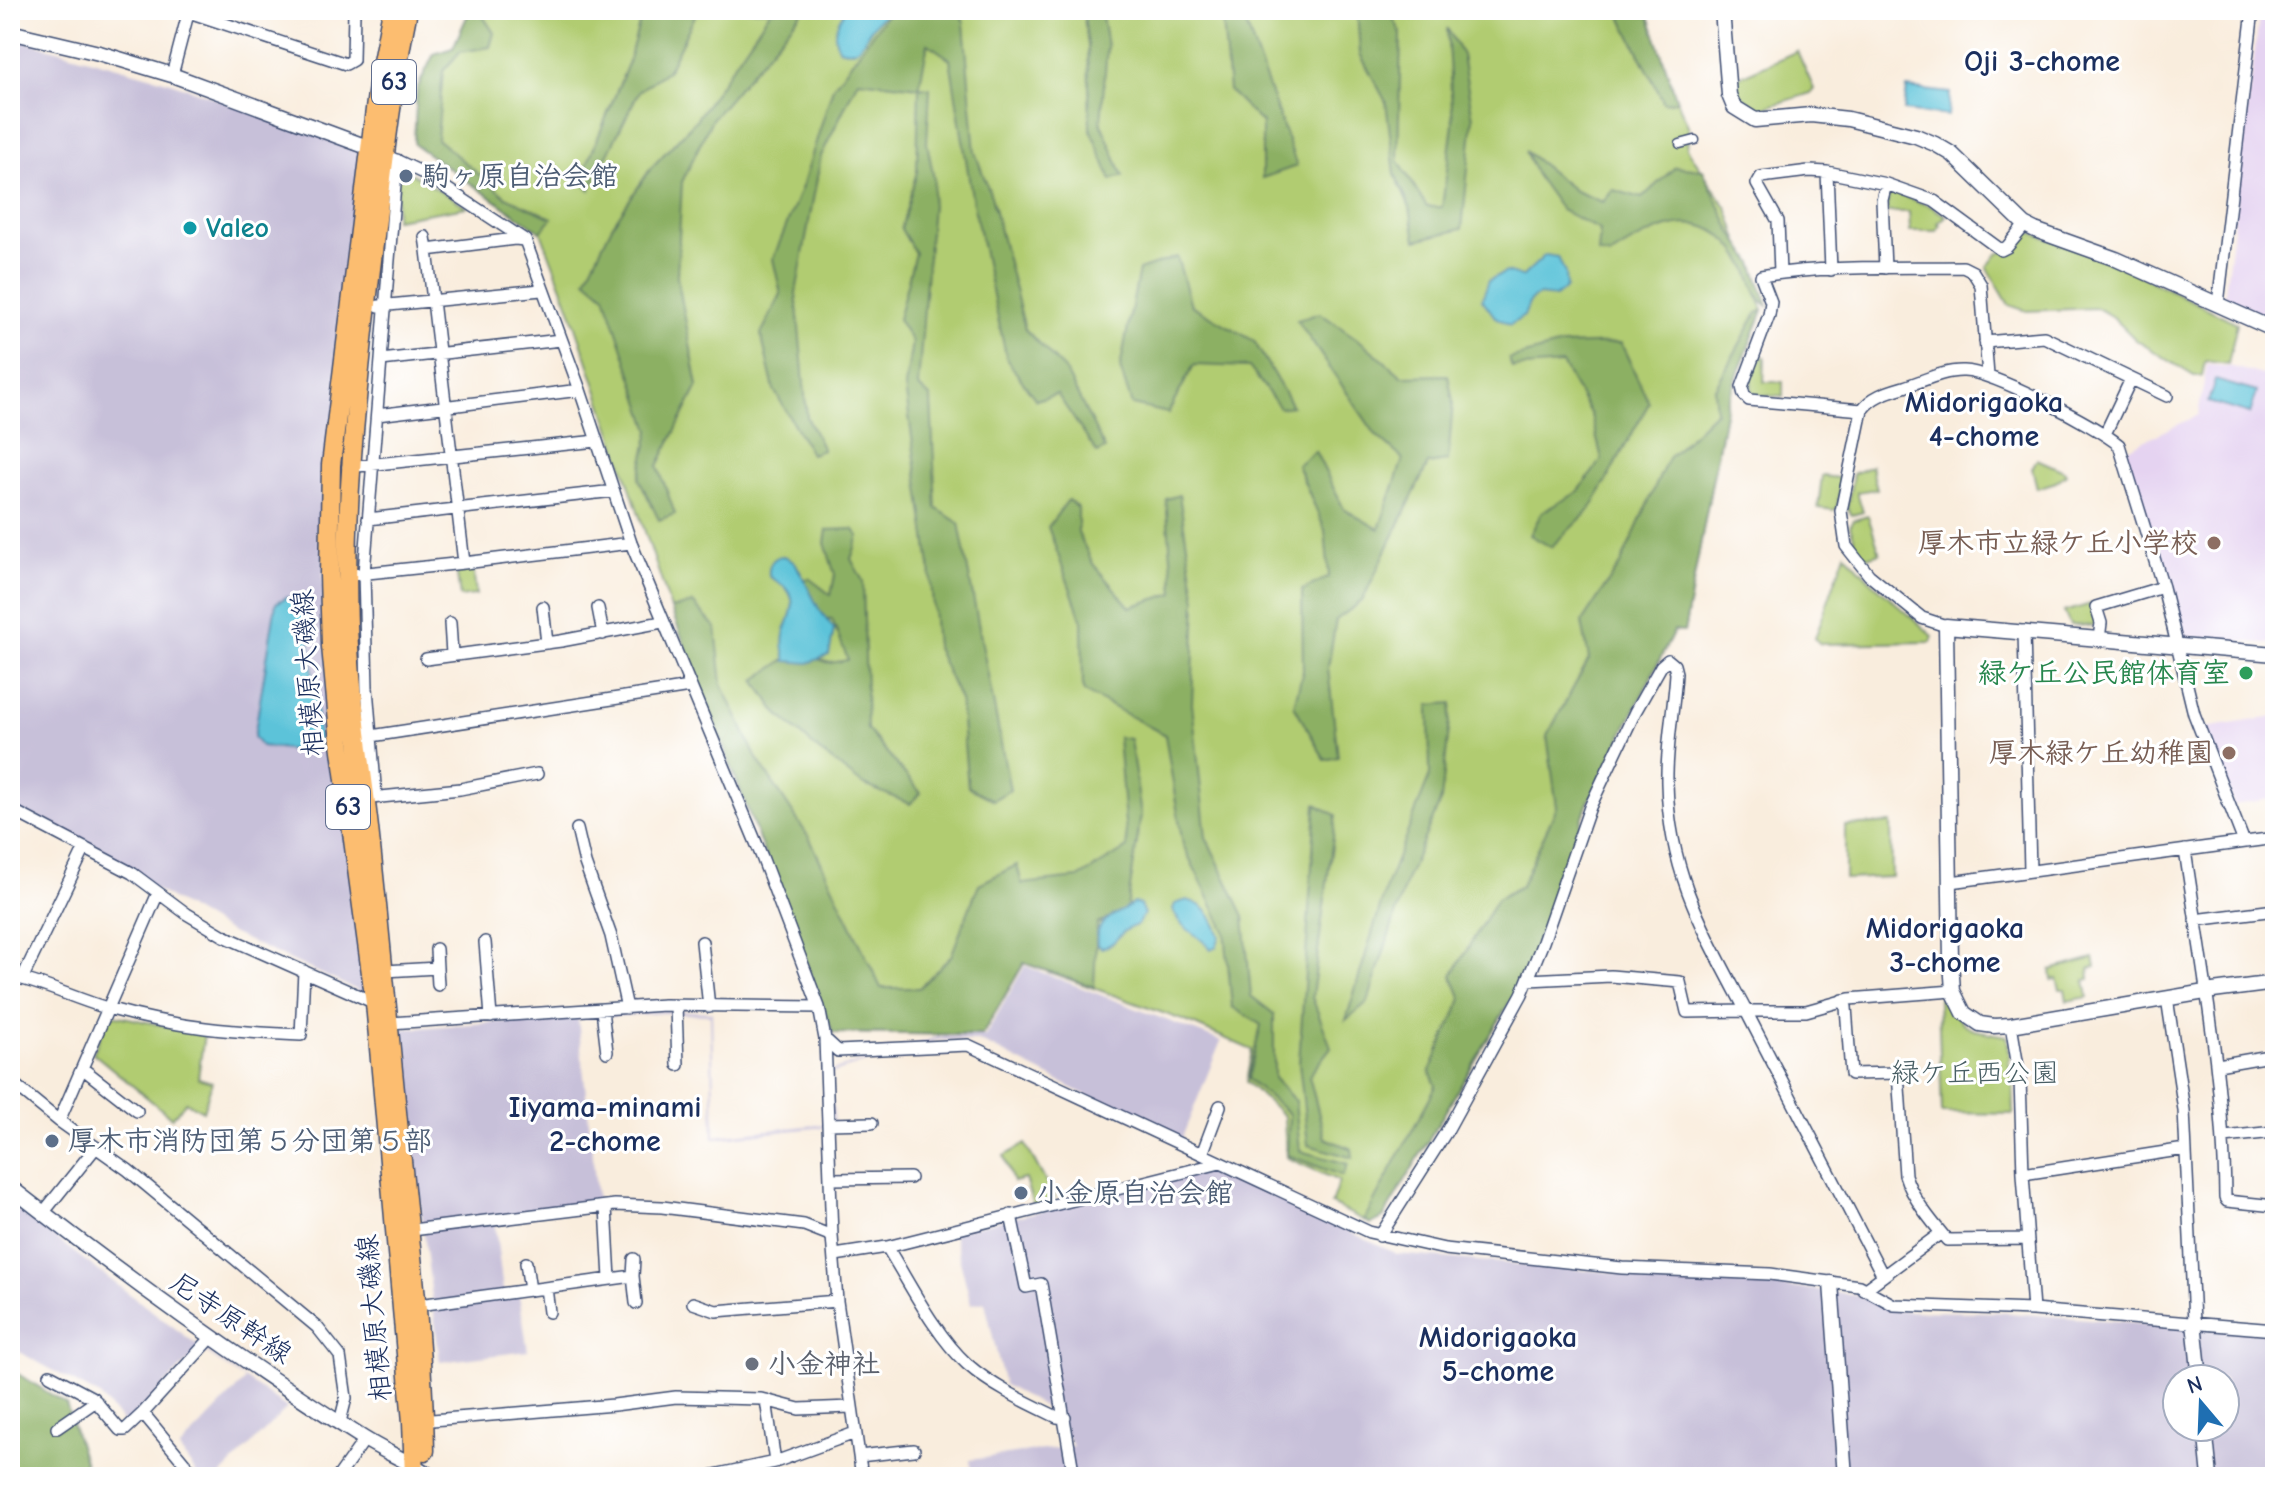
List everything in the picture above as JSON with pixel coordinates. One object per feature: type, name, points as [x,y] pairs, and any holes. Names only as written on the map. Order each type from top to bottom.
[{"type":"main road","name":"相模原大磯線","points":[[384,154],[382,61],[392,10]]},
{"type":"main road","name":"相模原大磯線","points":[[403,1231],[375,1003],[363,799],[364,738],[349,650],[341,466],[368,305],[384,154],[408,10]]},
{"type":"main road","name":"相模原大磯線","points":[[346,574],[331,646],[363,799],[385,971],[422,1474]]},
{"type":"street","points":[[10,10],[11,32],[99,53],[172,75],[384,154],[423,173],[525,240],[631,543],[762,857],[819,1007],[825,1039],[837,1301],[862,1477]]},
{"type":"street","points":[[172,75],[189,11],[346,64],[353,60],[354,10]]},
{"type":"street","points":[[1722,10],[1729,95],[1734,107],[1742,113],[1755,120],[1811,115],[1848,119],[1916,136],[1952,154],[2025,225],[2116,259],[2275,330]]},
{"type":"street","points":[[2218,304],[2253,10]]},
{"type":"street","points":[[1680,144],[1695,140]]},
{"type":"street","points":[[384,154],[368,305],[381,360],[373,466],[368,519],[346,574],[631,543]]},
{"type":"street","points":[[1780,273],[1778,221],[1757,184],[1761,177],[1772,174],[1827,172],[1886,184],[1934,201],[2001,250],[2025,225]]},
{"type":"street","points":[[1827,172],[1831,270]]},
{"type":"street","points":[[1885,268],[1882,200],[1886,184]]},
{"type":"street","points":[[464,563],[442,354],[426,244],[525,240]]},
{"type":"street","points":[[1862,410],[1749,400],[1744,395],[1742,387],[1771,302],[1761,276],[1831,270],[1963,267],[1973,272],[1981,285],[1988,376]]},
{"type":"street","points":[[368,305],[435,302],[541,290]]},
{"type":"street","points":[[1985,342],[2044,337],[2167,396]]},
{"type":"street","points":[[381,360],[561,340]]},
{"type":"street","points":[[2244,842],[2194,714],[2176,646],[2163,587],[2119,445],[2105,434],[1988,376],[1967,370],[1953,371],[1882,394],[1868,401],[1862,410],[1841,511],[1846,546],[1869,575],[1922,618],[1946,626],[2024,631],[2099,639],[2176,646],[2275,655]]},
{"type":"street","points":[[2105,434],[2131,379]]},
{"type":"street","points":[[377,415],[580,390]]},
{"type":"street","points":[[341,466],[373,466],[597,441]]},
{"type":"street","points":[[368,519],[614,491]]},
{"type":"street","points":[[2099,639],[2101,623],[2096,607],[2163,587]]},
{"type":"street","points":[[543,607],[547,643]]},
{"type":"street","points":[[598,608],[603,634]]},
{"type":"street","points":[[426,659],[547,643],[662,622]]},
{"type":"street","points":[[450,623],[452,654]]},
{"type":"street","points":[[1946,626],[1953,991],[1957,1003],[1970,1019],[1994,1026],[2011,1025],[2275,983]]},
{"type":"street","points":[[2024,631],[2030,871]]},
{"type":"street","points":[[1380,1236],[1448,1129],[1528,980],[1590,807],[1635,712],[1657,672],[1668,660],[1674,665],[1676,673],[1667,779],[1669,822],[1674,851],[1695,913],[1883,1276]]},
{"type":"street","points":[[364,738],[690,687]]},
{"type":"street","points":[[363,799],[460,789],[522,771],[537,774]]},
{"type":"street","points":[[10,809],[132,873],[224,936],[375,1003],[390,1023],[676,1006],[819,1007]]},
{"type":"street","points":[[577,829],[575,843],[611,936],[627,1008]]},
{"type":"street","points":[[1951,882],[2275,838]]},
{"type":"street","points":[[85,848],[16,978],[108,1009],[173,1025],[218,1032],[301,1035],[304,971]]},
{"type":"street","points":[[2185,850],[2218,1065],[2227,1201],[2275,1206]]},
{"type":"street","points":[[59,1121],[158,893]]},
{"type":"street","points":[[2195,920],[2275,910]]},
{"type":"street","points":[[485,942],[491,1017]]},
{"type":"street","points":[[699,944],[709,1007]]},
{"type":"street","points":[[436,949],[438,985]]},
{"type":"street","points":[[385,971],[437,968]]},
{"type":"street","points":[[1528,980],[1611,976],[1680,982],[1687,1012],[1806,1011],[1843,1000],[1953,991]]},
{"type":"street","points":[[2167,998],[2184,1110],[2198,1363]]},
{"type":"street","points":[[1843,1000],[1851,1074],[1898,1073],[1905,1175],[1909,1186],[1941,1233],[1947,1240],[2027,1239]]},
{"type":"street","points":[[675,1058],[676,1006]]},
{"type":"street","points":[[602,1010],[607,1052]]},
{"type":"street","points":[[2011,1025],[2020,1079],[2033,1310]]},
{"type":"street","points":[[825,1039],[838,1051],[968,1045],[1380,1236],[1445,1249],[1622,1268],[1770,1274],[1859,1286],[1894,1305],[2033,1310],[2275,1330]]},
{"type":"street","points":[[2218,1065],[2275,1055]]},
{"type":"street","points":[[82,1068],[133,1103]]},
{"type":"street","points":[[10,1081],[59,1121],[128,1170],[317,1327],[340,1356],[346,1398],[340,1422]]},
{"type":"street","points":[[1202,1154],[1220,1106]]},
{"type":"street","points":[[828,1124],[872,1123]]},
{"type":"street","points":[[2224,1137],[2275,1132]]},
{"type":"street","points":[[43,1213],[96,1147]]},
{"type":"street","points":[[2023,1174],[2185,1149]]},
{"type":"street","points":[[835,1255],[887,1247],[1221,1163]]},
{"type":"street","points":[[830,1179],[894,1173],[910,1178]]},
{"type":"street","name":"尼寺原幹線","points":[[10,1187],[142,1289],[422,1474]]},
{"type":"street","points":[[403,1231],[615,1205],[677,1209],[804,1225],[832,1236]]},
{"type":"street","points":[[606,1207],[610,1279]]},
{"type":"street","points":[[1011,1215],[1026,1287],[1041,1284],[1074,1477]]},
{"type":"street","points":[[1864,1290],[1941,1233]]},
{"type":"street","points":[[887,1247],[937,1326],[967,1363],[996,1385],[1035,1407],[1065,1418]]},
{"type":"street","points":[[634,1259],[636,1303]]},
{"type":"street","points":[[526,1263],[530,1290]]},
{"type":"street","points":[[409,1306],[633,1276]]},
{"type":"street","points":[[1831,1283],[1845,1477]]},
{"type":"street","points":[[546,1288],[549,1312]]},
{"type":"street","points":[[693,1305],[716,1311],[837,1301]]},
{"type":"street","points":[[50,1375],[96,1401],[120,1430],[125,1430],[212,1337]]},
{"type":"street","points":[[418,1422],[676,1397],[766,1400],[799,1409],[851,1407]]},
{"type":"street","points":[[766,1400],[775,1462]]},
{"type":"street","points":[[57,1428],[96,1401]]},
{"type":"street","points":[[143,1413],[196,1477]]},
{"type":"street","points":[[705,1477],[775,1462],[855,1433]]},
{"type":"street","points":[[338,1477],[365,1439]]},
{"type":"street","points":[[2207,1443],[2210,1477]]},
{"type":"street","points":[[859,1456],[908,1447]]},
{"type":"shaded area","points":[[2260,10],[2275,10],[2275,320],[2227,297],[2225,293]]},
{"type":"shaded area","points":[[10,37],[171,82],[365,153],[323,577],[365,988],[404,1029],[664,1010],[712,1012],[715,1136],[832,1123],[828,1072],[937,1037],[985,1036],[1025,966],[1221,1041],[1181,1140],[1209,1166],[1397,1254],[1830,1291],[1859,1296],[1896,1311],[1996,1312],[2275,1333],[2275,1477],[972,1477],[970,1460],[1073,1446],[1052,1411],[1004,1385],[985,1302],[971,1304],[953,1232],[1211,1170],[1179,1142],[979,1041],[938,1040],[830,1074],[835,1126],[713,1139],[710,1015],[663,1013],[578,1019],[598,1207],[494,1218],[503,1290],[519,1295],[528,1351],[440,1362],[399,1031],[357,990],[233,934],[10,806]]},
{"type":"shaded area","name":"厚木市立緑ケ丘小学校","points":[[2207,365],[2232,367],[2275,378],[2275,644],[2182,636],[2123,451],[2198,415]]},
{"type":"shaded area","points":[[2275,717],[2275,798],[2234,805],[2205,728]]},
{"type":"shaded area","points":[[10,1204],[200,1347],[287,1408],[219,1477],[199,1477],[179,1449],[245,1380],[200,1349],[125,1425],[100,1396],[10,1347]]},
{"type":"green space","points":[[470,10],[1647,10],[1689,128],[1687,148],[1727,208],[1763,310],[1727,402],[1684,632],[1674,631],[1588,803],[1523,979],[1383,1218],[1371,1224],[1331,1204],[1339,1181],[1286,1157],[1284,1116],[1246,1082],[1252,1050],[1188,1022],[1024,963],[982,1035],[833,1033],[671,609],[541,232],[414,144],[417,89],[434,54],[453,48]]},
{"type":"green space","points":[[470,10],[485,10],[483,16],[494,33],[490,47],[460,52],[443,71],[437,139],[506,197],[552,218],[541,232],[414,144],[417,89],[434,54],[453,48]]},
{"type":"green space","points":[[643,10],[698,10],[668,70],[639,91],[590,190],[580,182],[627,66]]},
{"type":"green space","points":[[771,10],[804,10],[712,119],[682,182],[677,276],[698,386],[658,466],[675,514],[659,520],[639,479],[650,431],[605,295],[586,279],[612,226],[651,168],[696,120]]},
{"type":"green space","points":[[890,10],[959,10],[964,23],[975,152],[991,196],[1025,329],[1065,370],[1105,449],[1097,453],[1057,394],[1036,400],[1007,360],[973,203],[950,59],[928,44],[919,87],[858,80],[821,156],[796,293],[807,417],[823,450],[811,454],[774,390],[761,334],[781,294],[773,259],[803,184],[833,87]]},
{"type":"green space","points":[[1083,10],[1101,10],[1107,46],[1101,123],[1123,176],[1111,180],[1090,127],[1088,46]]},
{"type":"green space","points":[[1222,10],[1245,10],[1247,27],[1297,166],[1262,178],[1262,123],[1229,91]]},
{"type":"green space","points":[[1357,10],[1389,10],[1401,33],[1398,160],[1427,207],[1442,207],[1453,124],[1447,28],[1462,55],[1473,118],[1462,229],[1416,240],[1410,208],[1395,174],[1386,102],[1360,54]]},
{"type":"green space","points":[[1618,10],[1647,10],[1677,101],[1664,103]]},
{"type":"green space","points":[[1797,51],[1814,89],[1811,93],[1761,109],[1735,91],[1734,79]]},
{"type":"green space","points":[[919,87],[930,88],[927,143],[934,179],[918,386],[931,398],[936,508],[959,523],[1010,790],[993,800],[968,787],[960,700],[936,648],[930,566],[905,387],[912,342],[898,319],[915,253],[901,229],[917,171]]},
{"type":"green space","points":[[1525,151],[1575,191],[1603,202],[1613,190],[1642,198],[1675,167],[1703,170],[1730,229],[1753,263],[1768,306],[1757,294],[1747,269],[1733,248],[1718,234],[1702,226],[1685,224],[1667,227],[1610,256],[1598,253],[1600,230],[1561,210],[1536,175]]},
{"type":"green space","points":[[404,169],[467,207],[395,219],[399,170]]},
{"type":"green space","points":[[1889,194],[1930,206],[1946,216],[1938,223],[1937,231],[1910,231],[1909,212],[1887,212]]},
{"type":"green space","points":[[2025,230],[2117,264],[2237,323],[2228,364],[2205,361],[2202,376],[2194,376],[2136,340],[2114,318],[2097,308],[2027,311],[2009,305],[1987,267],[1997,254],[2011,249]]},
{"type":"green space","points":[[1177,257],[1191,305],[1254,341],[1292,406],[1280,408],[1249,367],[1194,365],[1168,413],[1132,405],[1120,368],[1139,270]]},
{"type":"green space","points":[[1763,310],[1727,402],[1684,632],[1674,631],[1588,803],[1523,979],[1383,1218],[1371,1224],[1364,1220],[1436,1086],[1430,1071],[1462,999],[1452,975],[1497,899],[1521,886],[1557,807],[1547,736],[1589,659],[1582,622],[1621,563],[1668,458],[1716,411],[1714,390],[1757,313]]},
{"type":"green space","points":[[1320,313],[1363,343],[1402,376],[1448,375],[1453,402],[1448,461],[1428,464],[1362,601],[1336,620],[1328,668],[1338,757],[1325,760],[1294,705],[1303,671],[1302,590],[1329,577],[1325,530],[1297,465],[1315,451],[1344,509],[1379,529],[1403,459],[1376,435],[1297,320]]},
{"type":"green space","points":[[1621,343],[1649,403],[1590,510],[1551,547],[1530,535],[1542,512],[1578,492],[1602,459],[1591,415],[1562,364],[1512,368],[1509,359],[1561,345]]},
{"type":"green space","points":[[1761,356],[1765,357],[1764,382],[1783,382],[1783,397],[1752,392],[1751,378]]},
{"type":"green space","points":[[2037,459],[2066,474],[2056,482],[2037,488],[2032,468]]},
{"type":"green space","points":[[1871,466],[1877,489],[1857,492],[1863,512],[1852,515],[1847,508],[1853,474]]},
{"type":"green space","points":[[1822,476],[1841,481],[1837,508],[1834,510],[1818,508]]},
{"type":"green space","points":[[1179,495],[1196,600],[1192,704],[1206,837],[1244,916],[1251,996],[1274,1014],[1274,1078],[1295,1101],[1300,1151],[1348,1164],[1343,1176],[1287,1155],[1289,1114],[1248,1079],[1261,1025],[1232,1007],[1225,931],[1183,845],[1165,735],[1083,691],[1082,621],[1048,527],[1068,500],[1078,508],[1078,533],[1093,564],[1130,607],[1174,593],[1166,499]]},
{"type":"green space","points":[[1868,516],[1880,553],[1867,557],[1859,553],[1850,526],[1854,520]]},
{"type":"green space","points":[[853,529],[859,536],[851,559],[863,581],[867,729],[921,793],[910,804],[862,784],[818,750],[776,712],[755,680],[789,657],[812,657],[830,663],[848,660],[832,619],[818,618],[803,580],[809,578],[831,595],[835,575],[825,543],[827,530]]},
{"type":"green space","points":[[1845,553],[1870,580],[1933,636],[1931,642],[1820,644],[1815,638]]},
{"type":"green space","points":[[473,566],[476,595],[460,597],[456,568]]},
{"type":"green space","points":[[693,603],[716,628],[722,684],[756,757],[810,839],[881,988],[919,988],[951,956],[979,884],[1017,865],[1022,884],[1078,878],[1127,848],[1118,737],[1130,739],[1141,815],[1127,909],[1097,924],[1094,987],[1024,963],[982,1035],[833,1033],[671,609]]},
{"type":"green space","points":[[2091,604],[2096,623],[2092,626],[2070,625],[2064,612]]},
{"type":"green space","points":[[1452,703],[1441,800],[1407,878],[1368,1002],[1346,1020],[1387,884],[1430,775],[1429,705]]},
{"type":"green space","points":[[1316,804],[1336,815],[1312,997],[1331,1047],[1309,1076],[1325,1138],[1352,1149],[1353,1158],[1308,1145],[1299,1063]]},
{"type":"green space","points":[[1891,823],[1892,877],[1845,879],[1845,826]]},
{"type":"green space","points":[[2094,958],[2096,967],[2089,968],[2090,979],[2085,980],[2088,997],[2067,1001],[2065,989],[2060,989],[2057,979],[2052,980],[2051,970]]},
{"type":"green space","name":"緑ケ丘西公園","points":[[1944,998],[1963,1023],[1974,1030],[2007,1036],[2008,1062],[2013,1074],[2014,1114],[1942,1113],[1938,999]]},
{"type":"green space","points":[[114,1015],[204,1034],[198,1078],[212,1082],[203,1111],[186,1102],[172,1118],[93,1053],[108,1018]]},
{"type":"green space","points":[[1025,1144],[1055,1198],[1033,1205],[1025,1179],[1013,1182],[1004,1156]]},
{"type":"green space","points":[[10,1369],[66,1404],[89,1477],[10,1477]]},
{"type":"water","points":[[845,10],[889,10],[861,45],[846,51],[839,49],[835,33]]},
{"type":"water","points":[[1907,88],[1950,93],[1948,116],[1904,111]]},
{"type":"water","points":[[1545,255],[1558,257],[1565,273],[1566,288],[1555,297],[1539,295],[1530,301],[1524,316],[1510,325],[1495,317],[1482,299],[1489,280],[1506,272],[1522,277]]},
{"type":"water","points":[[2215,380],[2257,392],[2250,414],[2208,402]]},
{"type":"water","points":[[785,556],[796,564],[819,609],[834,629],[829,655],[808,663],[786,661],[783,638],[792,611],[792,599],[785,587],[769,576],[770,564],[774,559]]},
{"type":"water","points":[[287,597],[307,612],[320,745],[310,752],[261,746],[254,737],[276,603]]},
{"type":"water","points":[[1187,900],[1200,905],[1212,918],[1220,936],[1216,947],[1210,949],[1176,916],[1173,909],[1175,904]]},
{"type":"water","points":[[1134,903],[1140,905],[1144,914],[1137,925],[1107,946],[1101,948],[1097,945],[1103,923]]},
{"type":"place","name":"駒ヶ原自治会館","points":[[406,176]]},
{"type":"place","name":"Valeo","points":[[190,228]]},
{"type":"place","name":"厚木市立緑ケ丘小学校","points":[[2214,543]]},
{"type":"place","name":"緑ケ丘公民館体育室","points":[[2246,673]]},
{"type":"place","name":"厚木緑ケ丘幼稚園","points":[[2229,753]]},
{"type":"place","name":"厚木市消防団第５分団第５部","points":[[52,1141]]},
{"type":"place","name":"小金原自治会館","points":[[1021,1193]]},
{"type":"place","name":"小金神社","points":[[752,1364]]},
{"type":"district","name":"Oji 3-chome","points":[[2042,61]]},
{"type":"district","name":"Midorigaoka 4-chome","points":[[1984,419]]},
{"type":"district","name":"Midorigaoka 3-chome","points":[[1945,945]]},
{"type":"district","name":"Iiyama-minami 2-chome","points":[[605,1124]]},
{"type":"district","name":"Midorigaoka 5-chome","points":[[1498,1354]]}]
